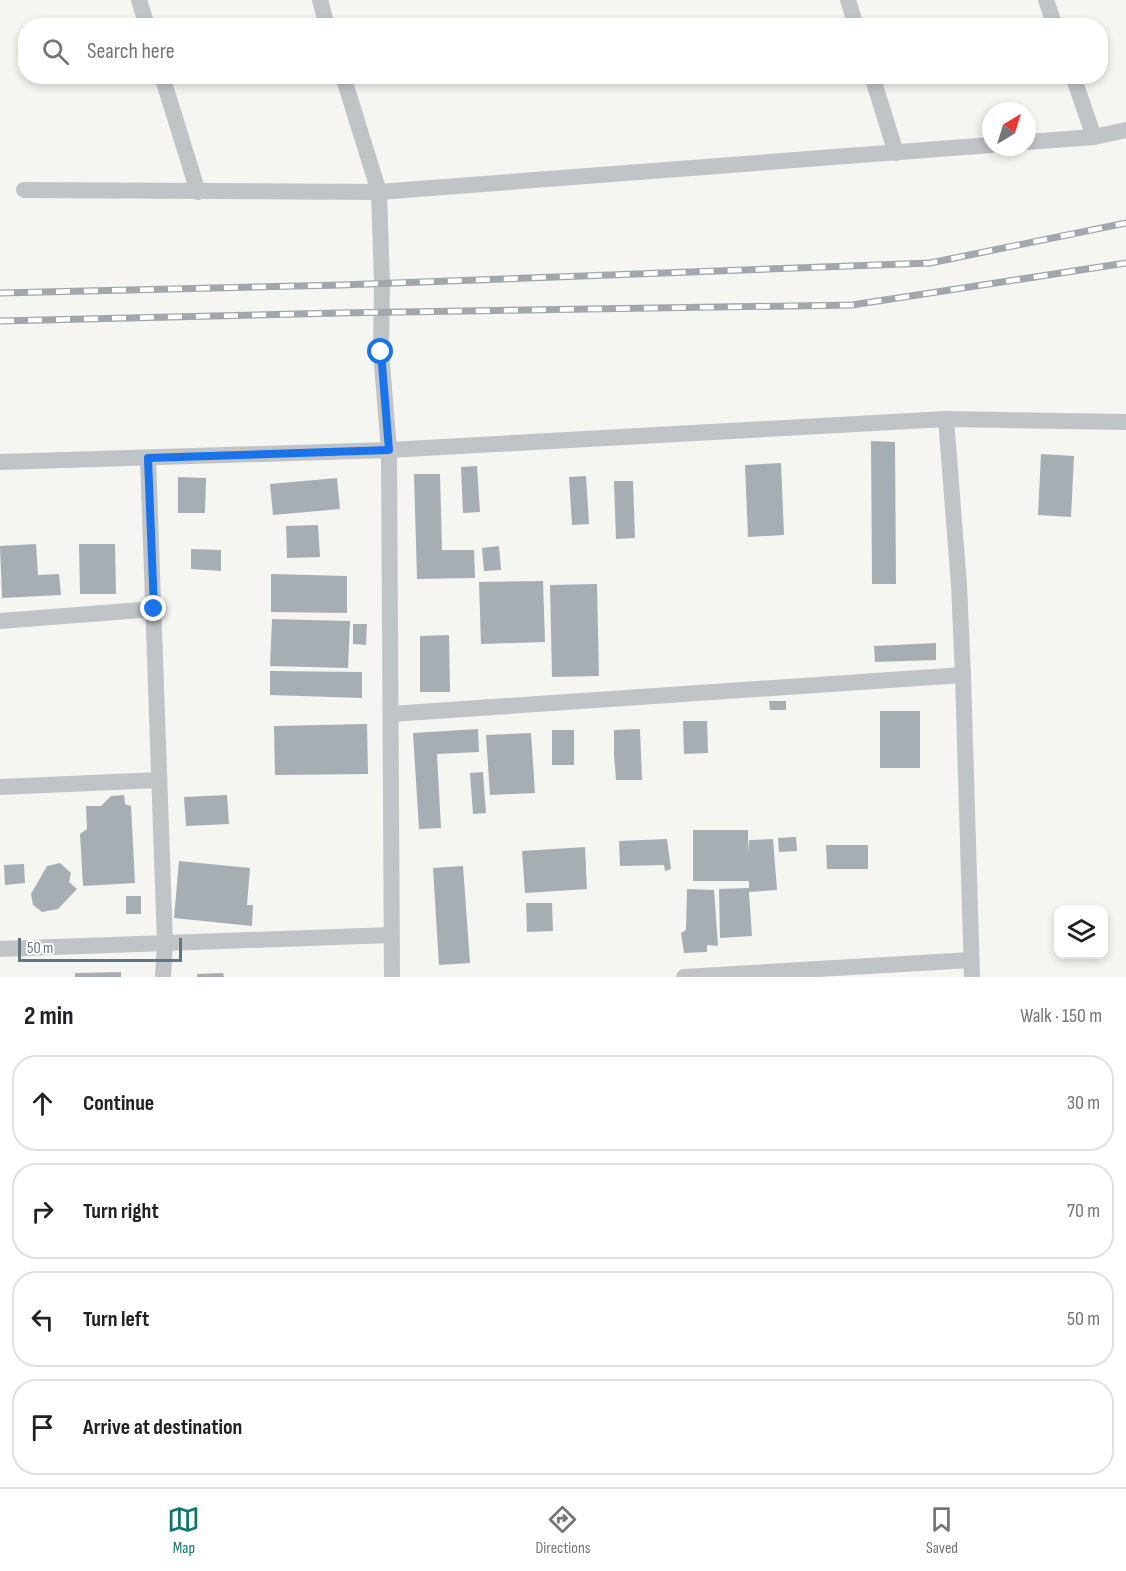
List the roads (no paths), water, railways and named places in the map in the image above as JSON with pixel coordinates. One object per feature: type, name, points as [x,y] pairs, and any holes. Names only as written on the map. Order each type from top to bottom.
[{"type":"street","points":[[139,0],[145,18]]},
{"type":"street","points":[[320,0],[325,18]]},
{"type":"street","points":[[848,0],[854,18]]},
{"type":"street","points":[[1046,0],[1052,18]]},
{"type":"street","points":[[164,84],[198,192]]},
{"type":"street","points":[[345,84],[379,192],[382,284],[381,352],[389,450],[392,977]]},
{"type":"street","points":[[874,84],[896,153]]},
{"type":"street","points":[[1076,84],[1094,137]]},
{"type":"street","points":[[1036,141],[1094,137],[1126,130]]},
{"type":"street","points":[[24,190],[379,192],[982,146]]},
{"type":"street","points":[[684,977],[971,969],[959,585],[946,419]]},
{"type":"street","points":[[0,462],[389,450],[946,419],[1126,422]]},
{"type":"street","points":[[148,458],[165,944],[163,977]]},
{"type":"street","points":[[0,621],[154,609]]},
{"type":"street","points":[[391,714],[963,675]]},
{"type":"street","points":[[0,787],[159,780]]},
{"type":"street","points":[[0,948],[391,935]]},
{"type":"railway","points":[[0,293],[341,285],[930,263],[1126,223]]},
{"type":"railway","points":[[0,321],[852,305],[1126,263]]}]
